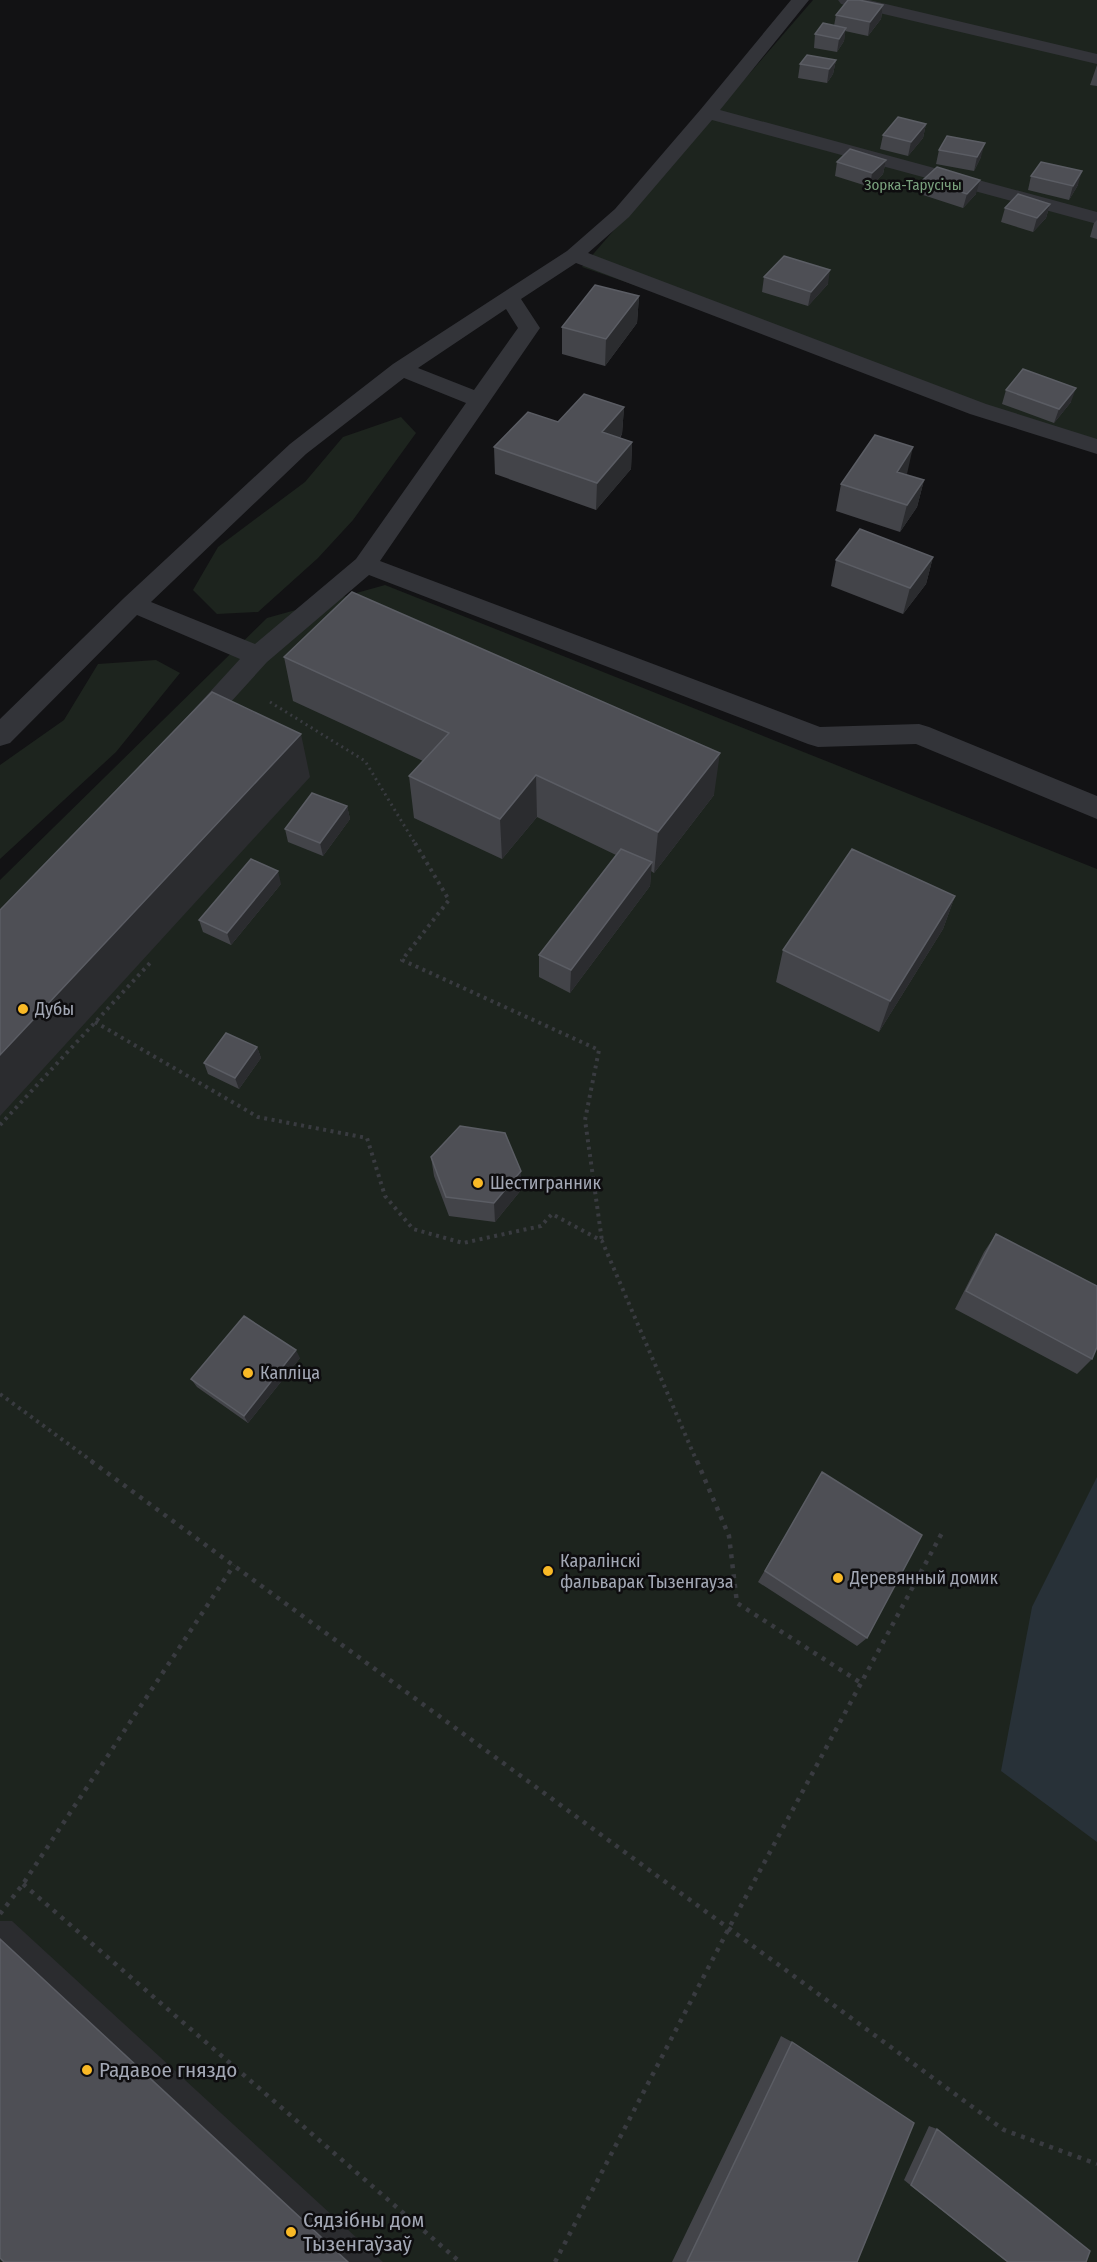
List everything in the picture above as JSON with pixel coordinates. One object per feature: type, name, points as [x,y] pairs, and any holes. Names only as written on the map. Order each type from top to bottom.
[{"type":"street","points":[[0,736],[133,604],[297,449],[401,369],[574,255],[622,213],[708,113],[800,0]]},
{"type":"street","points":[[847,0],[1097,59]]},
{"type":"street","points":[[708,113],[1097,218]]},
{"type":"street","points":[[574,255],[978,409],[1097,447]]},
{"type":"street","points":[[169,750],[258,656],[365,566],[529,328],[509,297]]},
{"type":"street","points":[[401,369],[479,400]]},
{"type":"street","points":[[365,566],[479,607],[818,738],[919,734],[1097,808]]},
{"type":"street","points":[[133,604],[258,656]]},
{"type":"path","points":[[258,656],[267,700],[365,761],[449,900],[402,960],[599,1050],[585,1120],[602,1241],[729,1536],[737,1603],[861,1683]]},
{"type":"path","points":[[0,1125],[150,963]]},
{"type":"path","points":[[95,1022],[258,1117],[367,1138],[385,1196],[413,1229],[463,1243],[541,1226],[552,1214],[602,1241]]},
{"type":"path","points":[[0,1394],[1004,2130],[1097,2164]]},
{"type":"path","points":[[555,2262],[729,1928],[943,1531]]},
{"type":"path","points":[[0,1914],[23,1884],[234,1565]]},
{"type":"path","points":[[23,1884],[460,2262]]},
{"type":"green space","name":"Зорка-Тарусічы","points":[[813,0],[1097,0],[1097,441],[989,407],[582,267]]},
{"type":"green space","points":[[401,417],[416,433],[353,520],[318,558],[258,612],[217,614],[193,590],[218,547],[305,482],[343,437]]},
{"type":"green space","name":"Каралінскі фальварак Тызенгауза","points":[[385,585],[1097,869],[1097,2262],[0,2262],[0,880],[267,618]]},
{"type":"green space","points":[[156,660],[180,673],[116,752],[0,859],[0,765],[64,720],[98,664]]},
{"type":"shaded area","points":[[1097,1477],[1097,1842],[1001,1771],[1032,1607]]},
{"type":"building","points":[[848,0],[883,5],[870,22],[836,15]]},
{"type":"building","points":[[823,23],[846,28],[839,39],[815,34]]},
{"type":"building","points":[[807,55],[836,60],[829,69],[800,64]]},
{"type":"building","points":[[898,117],[926,124],[911,142],[883,135]]},
{"type":"building","points":[[947,136],[985,143],[977,157],[939,150]]},
{"type":"building","points":[[850,149],[886,160],[872,173],[837,162]]},
{"type":"building","points":[[1041,162],[1082,171],[1073,186],[1031,176]]},
{"type":"building","points":[[937,167],[980,180],[967,194],[923,180]]},
{"type":"building","points":[[1018,194],[1050,204],[1037,218],[1005,208]]},
{"type":"building","points":[[784,256],[830,270],[811,292],[764,277]]},
{"type":"building","points":[[595,285],[639,296],[606,339],[562,327]]},
{"type":"building","points":[[1023,369],[1076,388],[1059,409],[1006,390]]},
{"type":"building","points":[[584,394],[624,407],[602,432],[632,442],[597,483],[494,447],[528,412],[558,422]]},
{"type":"building","points":[[875,435],[913,447],[897,472],[924,480],[907,505],[841,484]]},
{"type":"building","points":[[860,529],[933,557],[910,588],[836,560]]},
{"type":"building","points":[[352,592],[720,753],[658,832],[536,775],[500,819],[409,776],[449,733],[284,657]]},
{"type":"building","points":[[212,692],[301,734],[0,1055],[0,910]]},
{"type":"building","points":[[312,793],[347,806],[320,843],[285,829]]},
{"type":"building","points":[[621,849],[652,862],[571,970],[539,955]]},
{"type":"building","points":[[852,849],[955,896],[890,1001],[783,950]]},
{"type":"building","points":[[251,859],[278,871],[227,933],[199,920]]},
{"type":"building","points":[[226,1033],[257,1047],[235,1078],[204,1063]]},
{"type":"building","name":"Шестигранник","points":[[460,1126],[505,1133],[521,1171],[494,1203],[446,1197],[431,1157]]},
{"type":"building","points":[[996,1234],[1097,1286],[1097,1347],[1092,1359],[966,1291]]},
{"type":"building","name":"Капліца","points":[[244,1316],[296,1350],[244,1416],[191,1379]]},
{"type":"building","points":[[822,1472],[922,1535],[867,1638],[765,1571]]},
{"type":"building","name":"Радавое гняздо","points":[[0,1939],[348,2262],[4,2262],[0,2258]]},
{"type":"building","points":[[792,2042],[914,2123],[857,2262],[687,2262]]},
{"type":"building","points":[[937,2129],[1090,2251],[1086,2262],[1008,2262],[911,2185]]},
{"type":"place","name":"Дубы","points":[[23,1009]]},
{"type":"place","name":"Шестигранник","points":[[478,1183]]},
{"type":"place","name":"Капліца","points":[[248,1373]]},
{"type":"place","name":"Каралінскі фальварак Тызенгауза","points":[[548,1571]]},
{"type":"place","name":"Деревянный домик","points":[[838,1578]]},
{"type":"place","name":"Радавое гняздо","points":[[87,2070]]},
{"type":"place","name":"Сядзібны дом Тызенгаўзаў","points":[[291,2232]]}]
